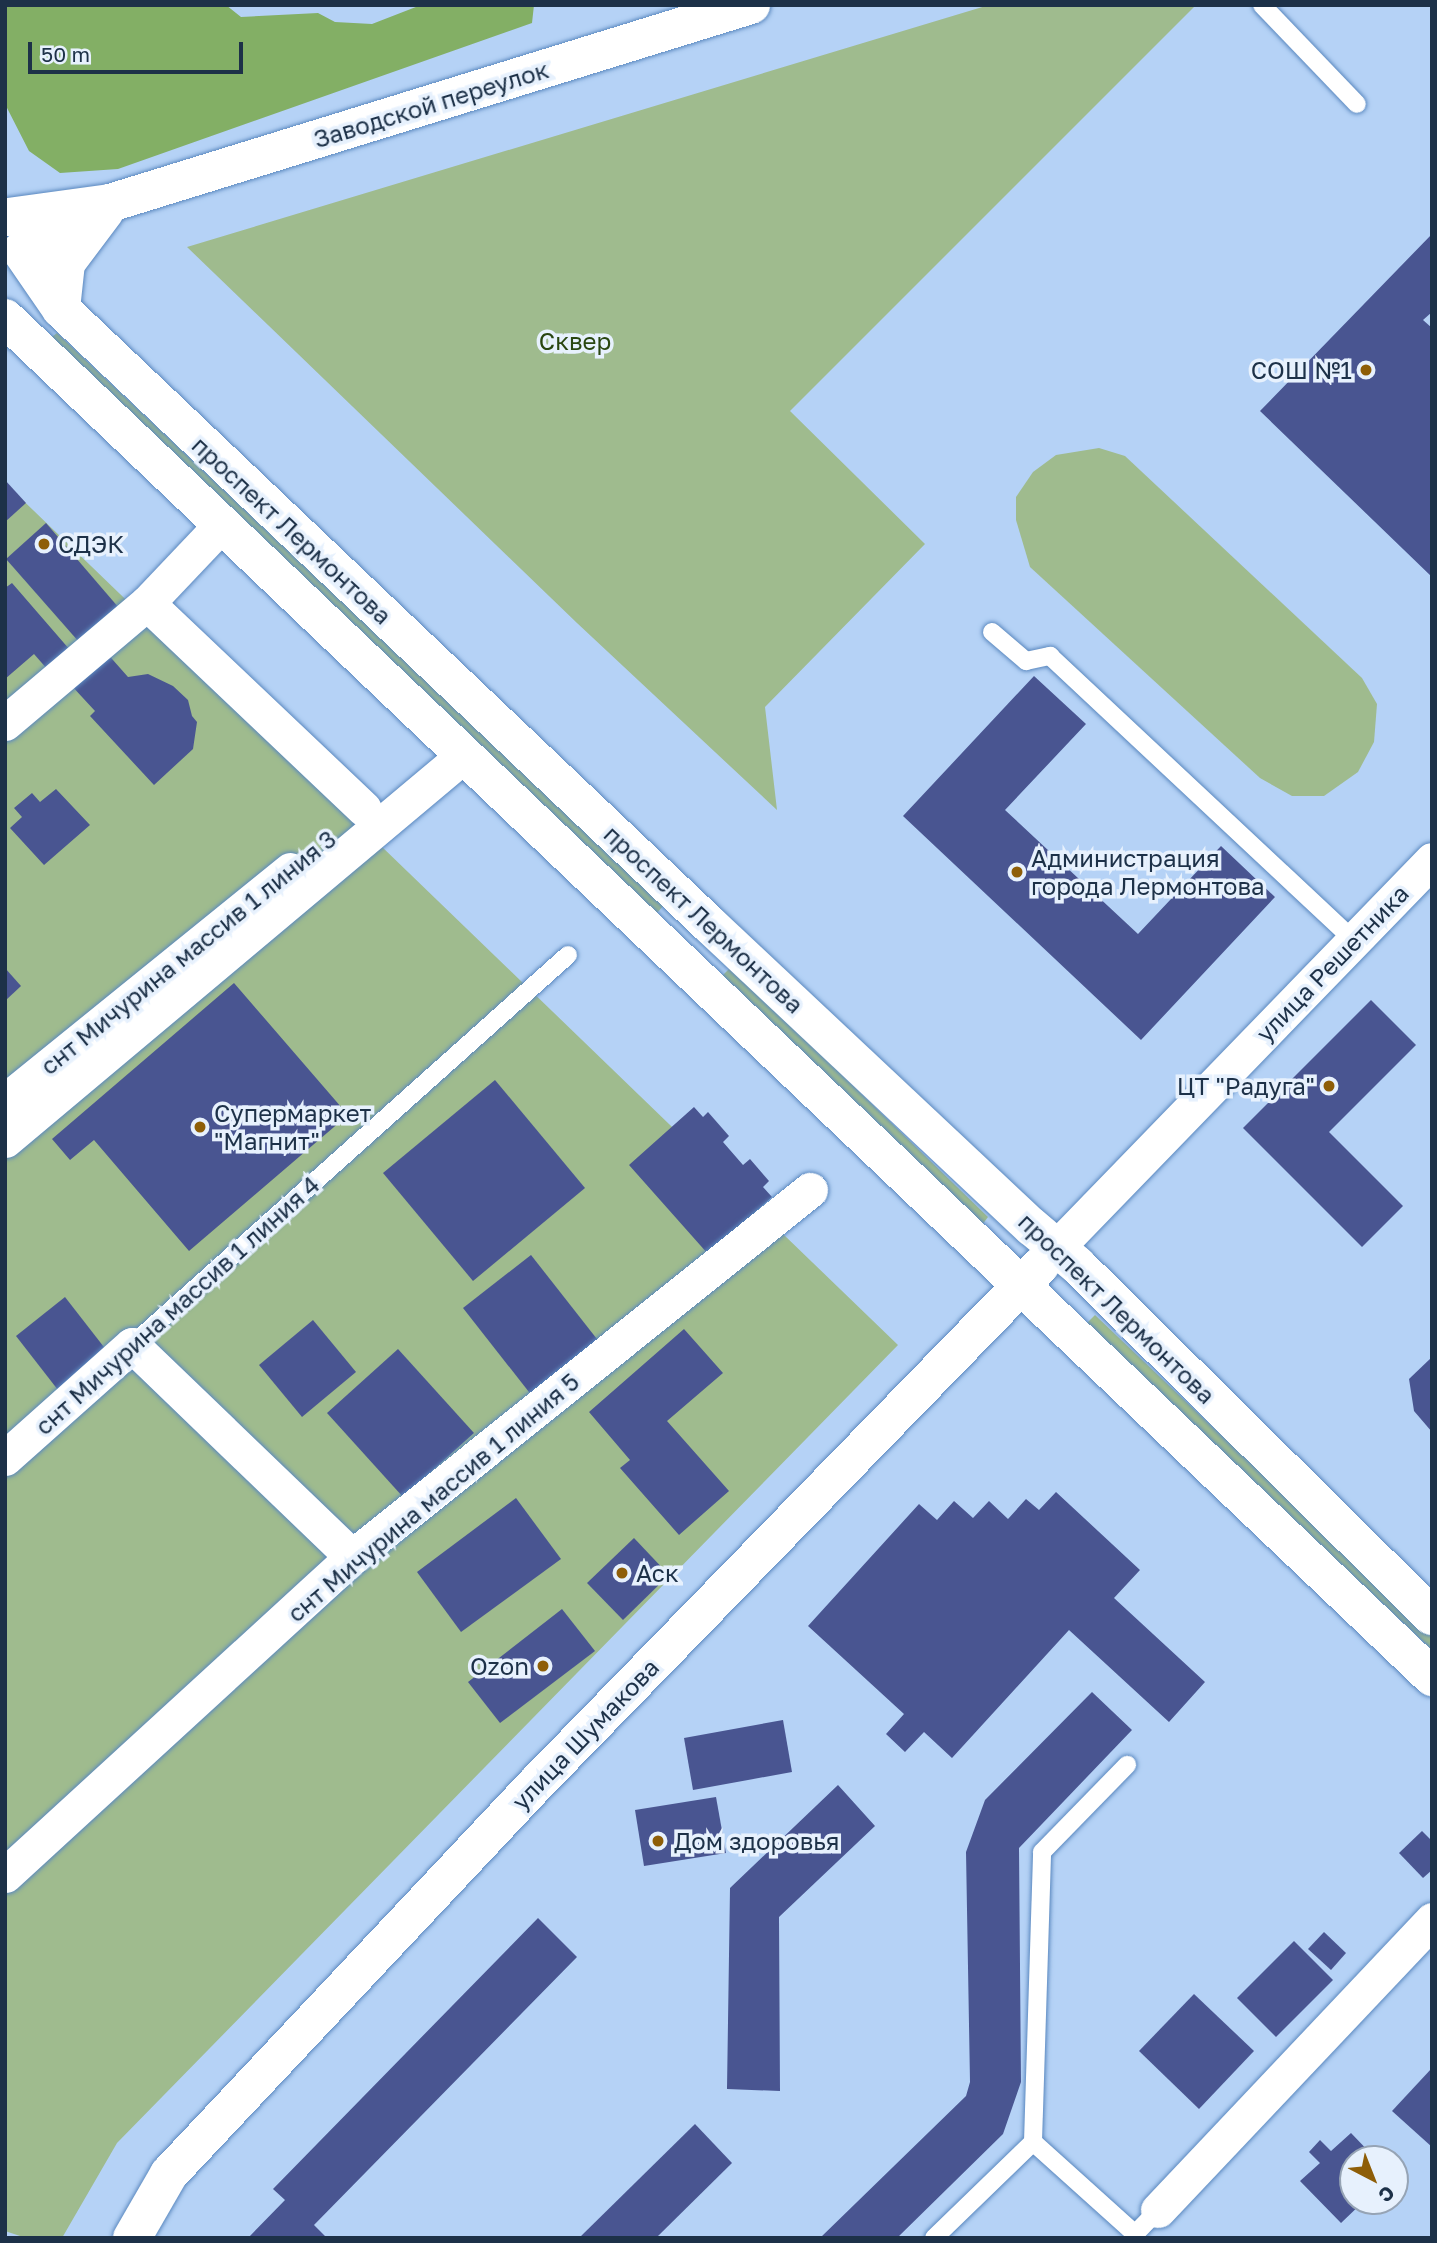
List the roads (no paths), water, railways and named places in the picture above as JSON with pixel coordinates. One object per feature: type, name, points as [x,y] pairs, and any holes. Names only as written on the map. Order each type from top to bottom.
[{"type":"street","name":"Заводской переулок","points":[[11,227],[110,203],[751,5]]},
{"type":"street","points":[[61,309],[66,263],[110,203]]},
{"type":"street","points":[[5,292],[19,268],[11,227]]},
{"type":"street","name":"проспект Лермонтова","points":[[11,227],[61,309],[721,935],[1057,1247],[1432,1616]]},
{"type":"street","name":"проспект Лермонтова","points":[[5,318],[1432,1678]]},
{"type":"street","points":[[5,723],[147,603],[222,524]]},
{"type":"street","name":"снт Мичурина массив 1 линия 3","points":[[5,1101],[368,807],[147,603]]},
{"type":"street","points":[[5,1140],[464,755]]},
{"type":"street","name":"улица Решетника","points":[[1057,1247],[1432,860]]},
{"type":"street","name":"снт Мичурина массив 1 линия 5","points":[[5,1875],[352,1558],[810,1190]]},
{"type":"street","name":"улица Шумакова","points":[[132,2238],[169,2174],[534,1786],[1057,1247]]},
{"type":"street","points":[[132,1345],[352,1558]]},
{"type":"street","name":"снт Мичурина массив 1 линия 4","points":[[5,1458],[132,1345]]},
{"type":"street","points":[[1158,2210],[1432,1920]]},
{"type":"lane","points":[[1262,5],[1357,104]]},
{"type":"lane","points":[[992,632],[1026,661],[1049,656],[1354,940]]},
{"type":"lane","name":"снт Мичурина массив 1 линия 4","points":[[132,1345],[568,955]]},
{"type":"lane","points":[[934,2238],[1033,2142],[1042,1852],[1127,1765]]},
{"type":"lane","points":[[1033,2142],[1135,2234],[1158,2210]]},
{"type":"place","name":"СОШ №1","points":[[1366,370]]},
{"type":"place","name":"СДЭК","points":[[44,544]]},
{"type":"place","name":"Администрация города Лермонтова","points":[[1017,872]]},
{"type":"place","name":"ЦТ \"Радуга\"","points":[[1329,1086]]},
{"type":"place","name":"Супермаркет \"Магнит\"","points":[[200,1127]]},
{"type":"place","name":"Аск","points":[[622,1573]]},
{"type":"place","name":"Ozon","points":[[543,1666]]},
{"type":"place","name":"Дом здоровья","points":[[658,1841]]},
{"type":"park label","name":"Сквер","points":[[575,341]]}]
